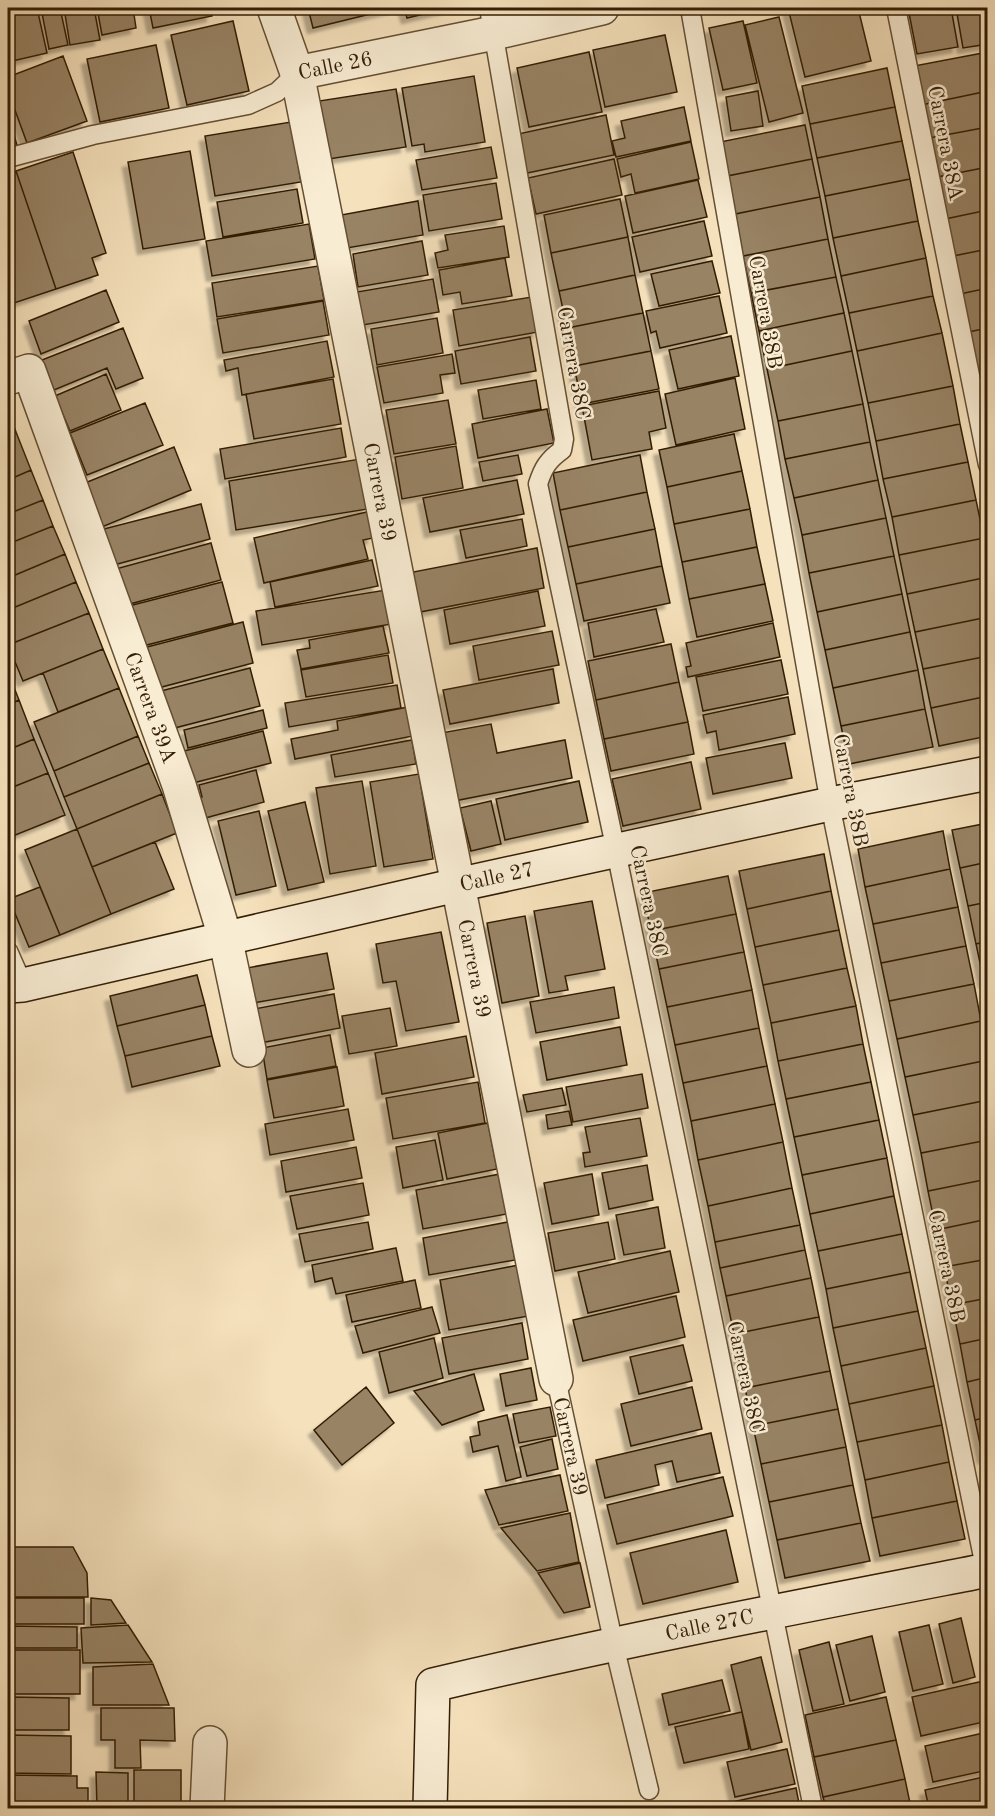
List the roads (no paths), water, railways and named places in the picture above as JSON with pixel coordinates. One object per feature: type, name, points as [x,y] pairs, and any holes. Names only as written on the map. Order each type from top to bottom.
[{"type":"street","name":"Carrera 39","points":[[274,8],[297,73],[556,1379]]},
{"type":"street","name":"Calle 26","points":[[297,73],[492,20],[602,8]]},
{"type":"street","name":"Carrera 39A","points":[[18,374],[179,785],[225,937],[249,1050]]},
{"type":"street","name":"Calle 27","points":[[15,986],[457,885],[830,804],[987,773]]},
{"type":"street","name":"Calle 27C","points":[[430,1809],[433,1685],[771,1612],[987,1573]]},
{"type":"street","points":[[207,1809],[210,1743]]},
{"type":"lane","name":"Carrera 38B","points":[[690,8],[830,804],[987,1573]]},
{"type":"lane","name":"Carrera 38A","points":[[896,8],[987,465]]},
{"type":"lane","name":"Carrera 38C","points":[[492,20],[564,439],[562,450],[543,468],[538,484],[813,1809]]},
{"type":"lane","name":"Calle 26","points":[[8,158],[93,135],[248,105],[277,92],[297,73]]},
{"type":"lane","points":[[8,951],[15,986]]},
{"type":"lane","name":"Carrera 39","points":[[556,1379],[614,1645],[649,1790]]}]
